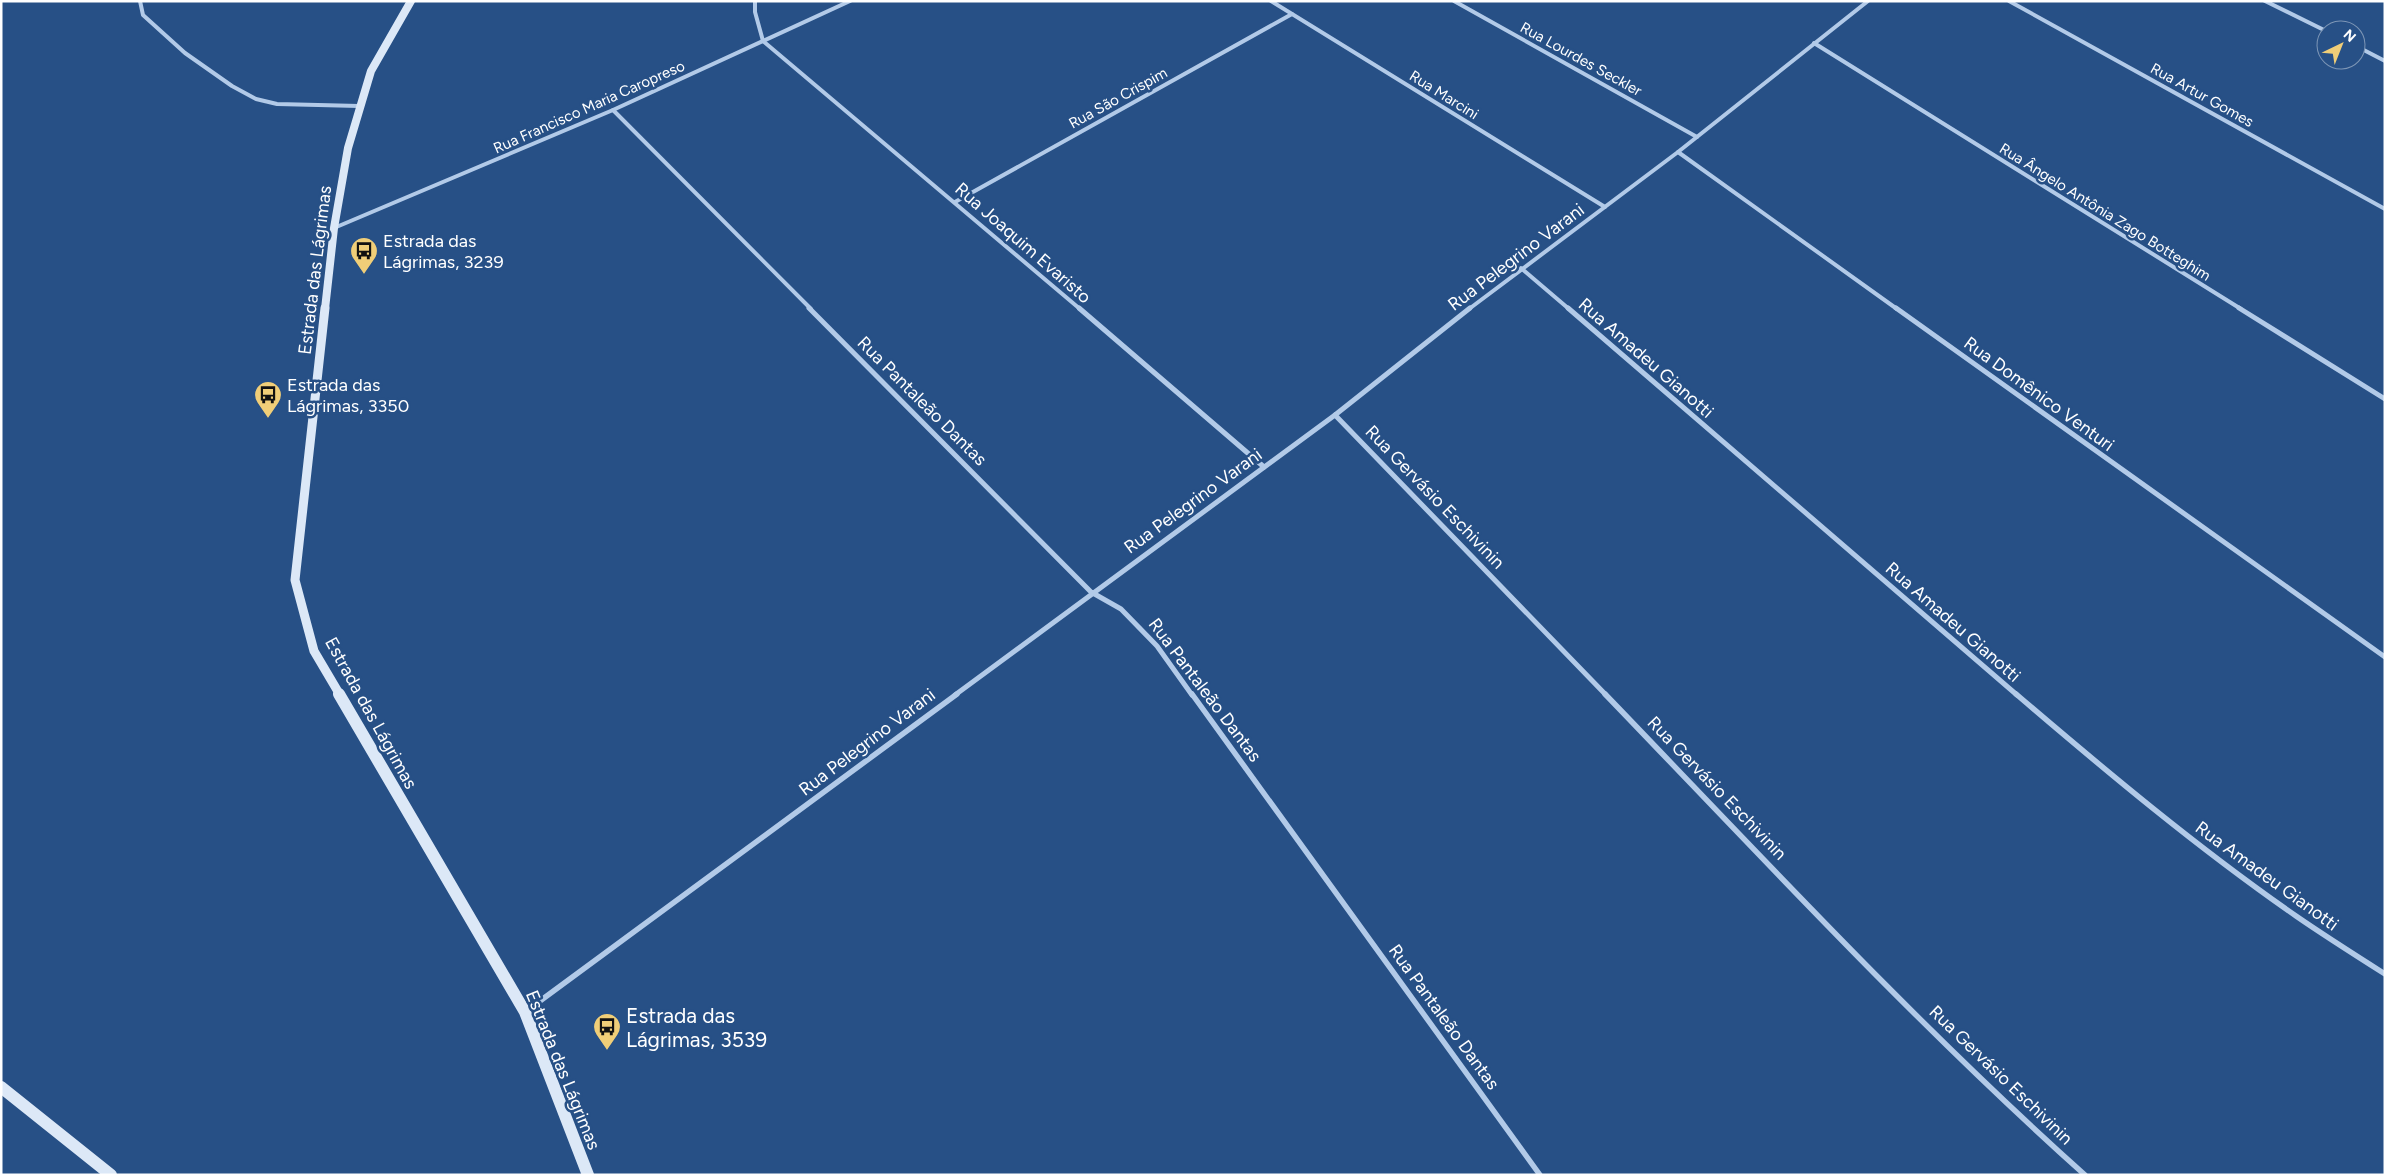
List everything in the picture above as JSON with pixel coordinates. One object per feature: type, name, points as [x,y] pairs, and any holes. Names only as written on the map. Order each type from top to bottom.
[{"type":"main road","name":"Estrada das Lágrimas","points":[[411,1],[371,71],[348,148],[334,228],[295,580],[314,651],[525,1012],[588,1175]]},
{"type":"main road","points":[[1,1087],[111,1175]]},
{"type":"street","points":[[140,1],[143,15],[185,53],[232,86],[256,99],[277,104],[359,106]]},
{"type":"street","points":[[755,1],[755,12],[763,41]]},
{"type":"street","name":"Rua Francisco Maria Caropreso","points":[[334,228],[613,110],[850,1]]},
{"type":"street","name":"Rua Marcini","points":[[1271,1],[1605,207]]},
{"type":"street","name":"Rua Pelegrino Varani","points":[[525,1012],[1091,592],[1335,415],[1521,268],[1678,152],[1868,1]]},
{"type":"street","name":"Rua Artur Gomes","points":[[2009,1],[2385,209]]},
{"type":"street","points":[[2265,1],[2316,27]]},
{"type":"street","name":"Rua Lourdes Seckler","points":[[1455,2],[1697,137]]},
{"type":"street","name":"Rua São Crispim","points":[[955,202],[1292,14]]},
{"type":"street","name":"Rua Joaquim Evaristo","points":[[763,41],[955,202],[1264,467]]},
{"type":"street","name":"Rua Ângelo Antônia Zago Botteghim","points":[[1814,43],[2385,399]]},
{"type":"street","points":[[2366,51],[2385,61]]},
{"type":"street","name":"Rua Pantaleão Dantas","points":[[613,110],[1091,592],[1121,609],[1156,646],[1540,1175]]},
{"type":"street","name":"Rua Domênico Venturi","points":[[1678,152],[2268,576],[2385,657]]},
{"type":"street","name":"Rua Amadeu Gianotti","points":[[1521,268],[2114,778],[2205,850],[2296,916],[2385,974]]},
{"type":"street","name":"Rua Gervásio Eschivinin","points":[[1335,415],[1898,997],[2007,1104],[2085,1175]]},
{"type":"place","name":"Estrada das Lágrimas, 3239","points":[[364,275]]},
{"type":"place","name":"Estrada das Lágrimas, 3350","points":[[268,419]]},
{"type":"place","name":"Estrada das Lágrimas, 3539","points":[[607,1051]]}]
